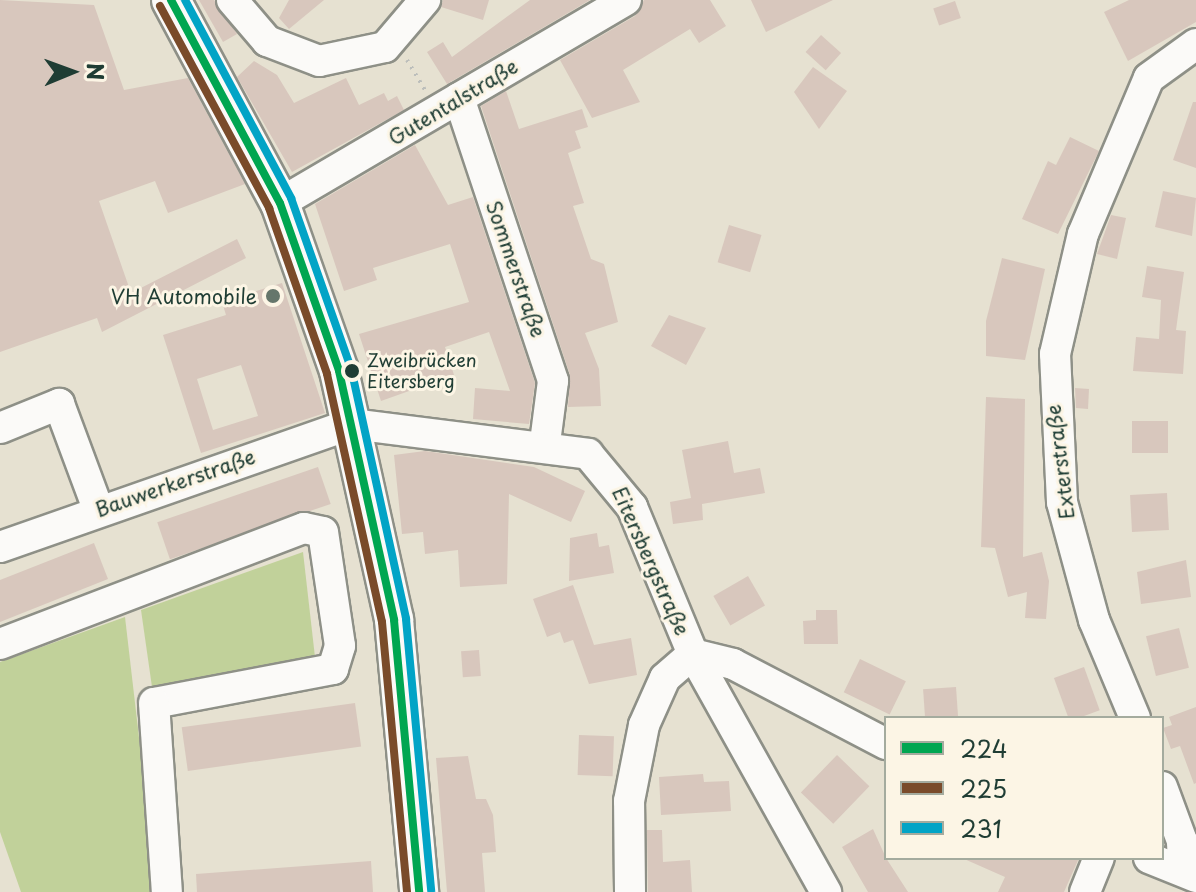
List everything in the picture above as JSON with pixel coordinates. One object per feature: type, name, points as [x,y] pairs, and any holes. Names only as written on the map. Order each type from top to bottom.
[{"type":"main road","points":[[171,0],[280,203],[352,424],[394,620],[419,892]]},
{"type":"street","points":[[232,0],[267,41],[296,57],[355,59],[395,41],[425,0]]},
{"type":"street","name":"Gutentalstraße","points":[[280,203],[626,0]]},
{"type":"street","name":"Exterstraße","points":[[1134,716],[1072,547],[1052,402],[1071,269],[1149,78],[1196,44]]},
{"type":"street","name":"Sommerstraße","points":[[449,104],[553,381],[545,443]]},
{"type":"street","points":[[0,428],[59,404],[98,509]]},
{"type":"street","name":"Eitersbergstraße","points":[[352,424],[545,443],[588,454],[614,478],[693,654],[733,664],[884,743]]},
{"type":"street","name":"Bauwerkerstraße","points":[[0,547],[98,509],[352,424]]},
{"type":"street","points":[[0,644],[304,528],[323,532],[340,646],[333,669],[154,703],[167,892]]},
{"type":"street","points":[[630,892],[629,801],[644,725],[665,678],[693,654],[826,892]]},
{"type":"street","points":[[1164,792],[1182,841],[1189,874]]},
{"type":"street","points":[[1085,892],[1098,860]]},
{"type":"street","points":[[1154,860],[1189,874]]},
{"type":"path","points":[[395,41],[449,104]]},
{"type":"green space","points":[[303,552],[316,666],[152,687],[141,610]]},
{"type":"green space","points":[[125,617],[157,892],[21,892],[0,832],[0,662]]},
{"type":"building","points":[[0,0],[94,5],[124,90],[188,78],[245,184],[168,213],[155,181],[99,201],[131,293],[237,239],[246,258],[102,332],[97,318],[0,352]]},
{"type":"building","points":[[199,0],[214,0],[237,34],[223,42]]},
{"type":"building","points":[[289,0],[324,0],[289,29],[279,18]]},
{"type":"building","points":[[443,0],[489,0],[483,20],[441,7]]},
{"type":"building","points":[[530,0],[590,0],[447,84],[427,52],[443,42],[452,57]]},
{"type":"building","points":[[644,0],[710,0],[726,26],[699,43],[690,29],[623,70],[640,102],[592,118],[560,60],[635,16]]},
{"type":"building","points":[[751,0],[833,0],[766,32]]},
{"type":"building","points":[[1129,0],[1196,0],[1196,22],[1128,61],[1104,12]]},
{"type":"building","points":[[955,1],[961,18],[939,26],[933,8]]},
{"type":"building","points":[[821,35],[841,53],[826,70],[806,52]]},
{"type":"building","points":[[254,61],[277,75],[294,103],[346,78],[359,105],[384,93],[388,101],[397,96],[404,110],[292,172],[237,77]]},
{"type":"building","points":[[813,67],[847,91],[819,129],[794,92]]},
{"type":"building","points":[[506,91],[519,129],[582,109],[588,127],[575,131],[581,148],[568,153],[584,203],[573,206],[591,259],[604,264],[618,322],[585,333],[599,369],[601,406],[568,407],[570,375],[481,106]]},
{"type":"building","points":[[1193,102],[1196,102],[1196,168],[1173,160]]},
{"type":"building","points":[[1070,137],[1099,151],[1058,234],[1022,219],[1048,161],[1056,165]]},
{"type":"building","points":[[415,145],[448,205],[473,197],[535,383],[529,424],[473,419],[475,388],[510,391],[489,332],[445,347],[454,375],[381,401],[359,334],[469,302],[450,244],[373,268],[377,280],[344,291],[315,204]]},
{"type":"building","points":[[1163,191],[1196,198],[1192,236],[1155,227]]},
{"type":"building","points":[[1111,215],[1126,218],[1117,259],[1097,254]]},
{"type":"building","points":[[729,225],[762,235],[750,272],[718,262]]},
{"type":"building","points":[[1002,258],[1045,269],[1025,360],[986,356],[986,321]]},
{"type":"building","points":[[1147,266],[1184,272],[1176,330],[1186,331],[1183,374],[1133,371],[1136,337],[1159,339],[1161,300],[1142,297]]},
{"type":"building","points":[[282,283],[325,413],[201,453],[163,335],[226,315],[222,302]],"holes":[[[241,365],[258,416],[213,430],[197,379]]]},
{"type":"building","points":[[669,315],[706,328],[686,365],[651,346]]},
{"type":"building","points":[[1075,388],[1089,389],[1088,409],[1076,408]]},
{"type":"building","points":[[986,397],[1025,399],[1023,557],[1042,552],[1049,581],[1046,619],[1025,618],[1027,592],[1008,597],[995,548],[981,547]]},
{"type":"building","points":[[1132,421],[1168,421],[1168,453],[1132,453]]},
{"type":"building","points":[[728,441],[734,473],[760,468],[765,493],[702,504],[703,520],[673,524],[670,502],[691,498],[682,450]]},
{"type":"building","points":[[425,451],[534,467],[585,491],[571,522],[509,494],[507,584],[460,587],[458,550],[425,554],[423,532],[402,534],[394,455]]},
{"type":"building","points":[[318,467],[331,504],[170,559],[157,522]]},
{"type":"building","points":[[1167,493],[1169,530],[1132,532],[1130,495]]},
{"type":"building","points":[[597,533],[599,547],[609,545],[614,573],[569,581],[570,538]]},
{"type":"building","points":[[94,543],[108,579],[0,622],[0,580]]},
{"type":"building","points":[[1186,560],[1191,597],[1141,604],[1137,572]]},
{"type":"building","points":[[748,576],[765,605],[730,625],[713,596]]},
{"type":"building","points":[[573,585],[594,645],[631,638],[637,675],[589,684],[573,640],[564,643],[560,632],[547,637],[533,599]]},
{"type":"building","points":[[816,610],[837,610],[838,644],[804,644],[803,621],[816,620]]},
{"type":"building","points":[[1179,628],[1189,668],[1156,676],[1146,636]]},
{"type":"building","points":[[479,650],[481,676],[463,677],[461,651]]},
{"type":"building","points":[[860,659],[906,681],[890,715],[844,692]]},
{"type":"building","points":[[1084,667],[1100,710],[1084,716],[1068,716],[1054,678]]},
{"type":"building","points":[[956,687],[958,716],[925,716],[923,689]]},
{"type":"building","points":[[355,703],[361,747],[188,771],[182,727]]},
{"type":"building","points":[[1196,707],[1194,784],[1180,746],[1171,749],[1164,731],[1164,728],[1172,725],[1169,717]]},
{"type":"building","points":[[579,735],[614,736],[613,776],[578,775]]},
{"type":"building","points":[[837,755],[869,786],[833,824],[801,792]]},
{"type":"building","points":[[468,756],[476,799],[486,799],[493,815],[496,852],[482,853],[485,892],[447,892],[436,758]]},
{"type":"building","points":[[703,774],[704,782],[729,781],[731,811],[661,815],[659,777]]},
{"type":"building","points":[[873,829],[884,860],[887,860],[908,892],[868,892],[842,847]]},
{"type":"building","points":[[647,830],[662,830],[663,862],[690,860],[692,892],[648,892]]},
{"type":"building","points":[[967,860],[1078,860],[1064,892],[998,892],[1005,877]]},
{"type":"building","points":[[371,861],[373,892],[197,892],[196,874]]},
{"type":"transit line","name":"224","points":[[171,0],[280,203],[339,371],[394,620],[419,892]]},
{"type":"transit line","name":"231","points":[[185,0],[291,198],[351,368],[406,619],[431,891]]},
{"type":"transit line","name":"225","points":[[160,6],[269,208],[327,374],[382,622],[407,892]]},
{"type":"place","name":"VH Automobile","points":[[273,296]]},
{"type":"place","name":"Zweibrücken Eitersberg","points":[[352,371]]}]
